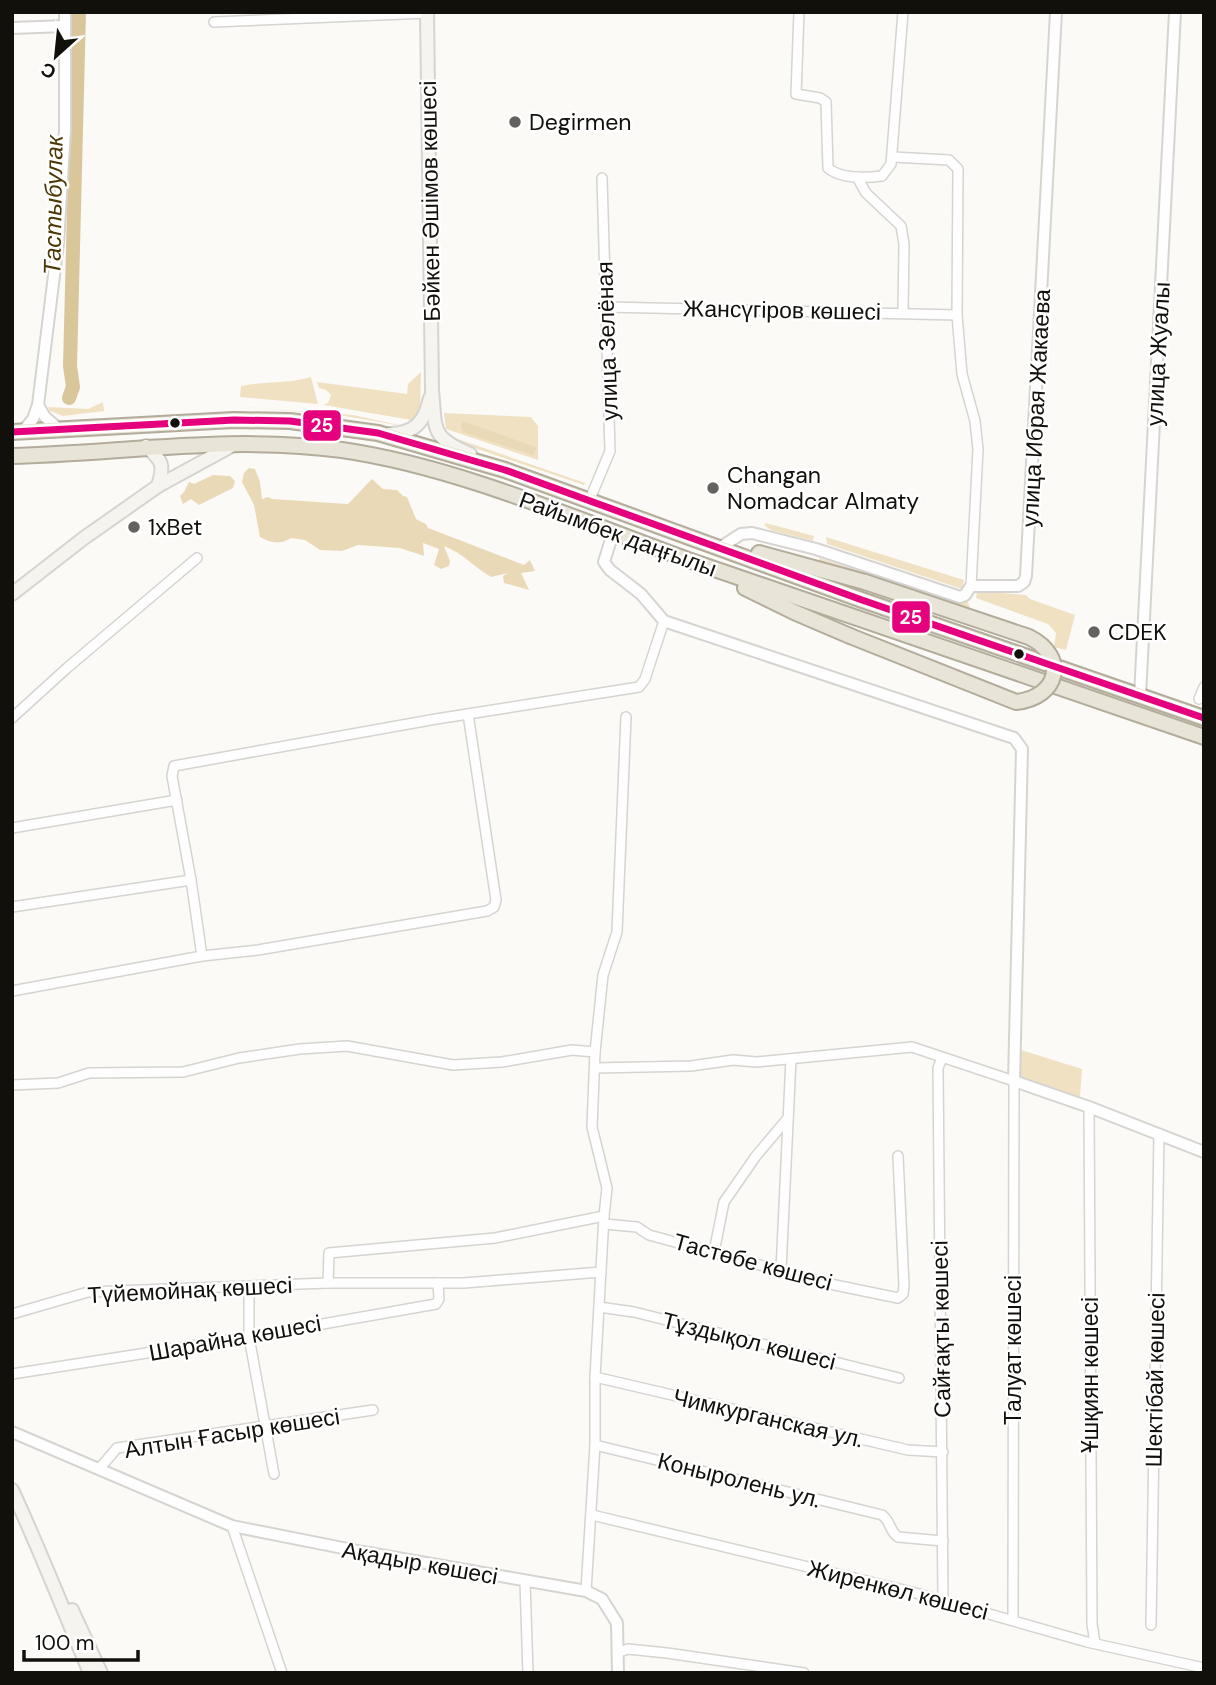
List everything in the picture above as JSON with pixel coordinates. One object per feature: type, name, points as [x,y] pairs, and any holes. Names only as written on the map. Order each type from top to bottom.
[{"type":"highway","name":"Райымбек даңғылы","points":[[16,431],[234,420],[290,421],[378,433],[505,470],[590,499],[862,600],[1200,716]]},
{"type":"highway","name":"Райымбек даңғылы","points":[[16,457],[146,446],[237,443],[288,444],[346,451],[410,464],[498,491],[1204,737]]},
{"type":"highway","points":[[691,560],[794,612],[1016,702],[1031,701],[1042,694],[1051,682],[1054,670],[1052,656],[1043,644],[1029,637],[811,566],[698,539]]},
{"type":"main road","name":"Бәйкен Әшімов көшесі","points":[[427,13],[432,390],[435,428],[439,438],[450,446],[505,470]]},
{"type":"main road","points":[[378,433],[401,434],[419,425],[428,408],[432,390]]},
{"type":"main road","points":[[12,594],[84,538],[158,486],[237,443]]},
{"type":"main road","points":[[146,446],[162,464],[163,471],[158,486]]},
{"type":"main road","points":[[12,1490],[90,1673]]},
{"type":"main road","points":[[40,1551],[54,1572],[102,1673]]},
{"type":"street","points":[[16,431],[33,419],[38,405],[58,243],[65,130],[65,12]]},
{"type":"street","points":[[799,12],[796,94],[820,98],[826,102],[828,168],[832,172],[857,177],[882,176],[893,157],[903,12]]},
{"type":"street","name":"улица Ибрая Жакаева","points":[[816,550],[960,597],[965,595],[971,586],[1018,586],[1024,582],[1056,12]]},
{"type":"street","name":"улица Жуалы","points":[[1140,696],[1175,12]]},
{"type":"street","points":[[214,22],[427,13]]},
{"type":"street","points":[[12,28],[65,26]]},
{"type":"street","points":[[893,157],[949,160],[958,169],[957,315],[962,374],[975,421],[978,449],[971,586]]},
{"type":"street","points":[[857,177],[866,193],[901,226],[904,244],[903,313]]},
{"type":"street","name":"улица Зелёная","points":[[590,499],[610,452],[602,178]]},
{"type":"street","name":"Жансүгіров көшесі","points":[[606,307],[957,315]]},
{"type":"street","points":[[38,405],[45,417],[59,429]]},
{"type":"street","points":[[613,533],[604,562],[610,570],[641,594],[664,621],[1014,738],[1023,749],[1014,1081]]},
{"type":"street","points":[[724,545],[741,534],[752,533],[816,550],[811,566]]},
{"type":"street","points":[[12,719],[67,668],[197,558]]},
{"type":"street","points":[[202,956],[172,776],[172,769],[177,764],[639,687],[645,678],[664,621]]},
{"type":"street","points":[[1199,698],[1204,687]]},
{"type":"street","points":[[12,991],[202,956],[258,950],[487,911],[494,907],[496,900],[468,714]]},
{"type":"street","points":[[618,1673],[617,1623],[603,1599],[586,1591],[595,1445],[595,1377],[607,1188],[592,1127],[595,1052],[603,975],[617,932],[626,717]]},
{"type":"street","points":[[12,828],[177,800]]},
{"type":"street","points":[[12,908],[191,880]]},
{"type":"street","points":[[12,1085],[58,1083],[89,1073],[183,1072],[239,1058],[347,1045],[453,1065],[502,1062],[572,1050],[595,1052]]},
{"type":"street","points":[[595,1068],[691,1066],[733,1060],[757,1062],[912,1047],[1089,1107],[1204,1152]]},
{"type":"street","name":"Сайғақты көшесі","points":[[942,1058],[938,1068],[938,1152],[943,1601]]},
{"type":"street","points":[[781,1270],[791,1059]]},
{"type":"street","name":"Талуат көшесі","points":[[1013,1620],[1014,1081]]},
{"type":"street","name":"Ұшқиян көшесі","points":[[1089,1107],[1091,1611],[1095,1643]]},
{"type":"street","points":[[714,1252],[724,1202],[756,1156],[788,1118]]},
{"type":"street","name":"Шектібай көшесі","points":[[1151,1625],[1159,1134]]},
{"type":"street","name":"Тастөбе көшесі","points":[[604,1220],[637,1227],[649,1235],[898,1298],[903,1294],[898,1156]]},
{"type":"street","points":[[328,1283],[328,1252],[495,1238],[604,1220]]},
{"type":"street","name":"Түйемойнақ көшесі","points":[[12,1314],[88,1292],[328,1283],[516,1280],[601,1272]]},
{"type":"street","name":"Шарайна көшесі","points":[[12,1374],[436,1304],[439,1299],[438,1283]]},
{"type":"street","points":[[249,1286],[249,1337],[275,1474]]},
{"type":"street","name":"Тұздықол көшесі","points":[[599,1307],[635,1312],[899,1378]]},
{"type":"street","name":"Чимкурганская ул.","points":[[595,1377],[908,1450],[943,1452]]},
{"type":"street","name":"Алтын Ғасыр көшесі","points":[[99,1469],[117,1448],[373,1410]]},
{"type":"street","name":"Ақадыр көшесі","points":[[12,1432],[232,1526],[525,1582],[586,1591]]},
{"type":"street","name":"Коныролень ул.","points":[[595,1445],[882,1515],[888,1520],[890,1530],[898,1537],[943,1541]]},
{"type":"street","name":"Жиренкөл көшесі","points":[[592,1515],[943,1601],[1095,1643],[1204,1668]]},
{"type":"street","points":[[232,1526],[282,1673]]},
{"type":"street","points":[[525,1582],[528,1673]]},
{"type":"street","points":[[619,1652],[628,1649],[667,1653],[804,1673]]},
{"type":"shaded area","points":[[421,372],[420,412],[411,420],[324,405],[328,403],[331,395],[319,388],[317,382],[407,394],[408,384]]},
{"type":"shaded area","points":[[311,377],[318,404],[240,397],[241,386]]},
{"type":"shaded area","points":[[103,402],[104,411],[63,416],[50,411],[48,407],[88,409]]},
{"type":"shaded area","points":[[241,407],[353,415],[408,427],[339,415]]},
{"type":"shaded area","points":[[444,413],[531,417],[538,426],[538,460],[446,429]]},
{"type":"shaded area","points":[[463,421],[537,448],[533,455],[463,432]]},
{"type":"shaded area","points":[[443,434],[585,483],[584,485],[451,440]]},
{"type":"shaded area","points":[[249,468],[255,469],[262,499],[268,497],[348,504],[372,479],[383,489],[397,490],[407,497],[416,519],[428,528],[524,565],[530,560],[535,571],[521,573],[529,590],[504,583],[503,576],[508,573],[491,577],[457,552],[444,546],[450,561],[449,566],[441,569],[434,565],[439,549],[423,543],[424,556],[400,548],[358,545],[342,551],[320,550],[305,540],[291,538],[276,542],[264,539],[260,537],[254,505],[242,482],[244,473]]},
{"type":"shaded area","points":[[213,475],[230,476],[235,481],[233,488],[199,505],[191,499],[183,504],[180,496],[189,482],[194,484]]},
{"type":"shaded area","points":[[766,523],[814,536],[813,541],[771,530],[764,525]]},
{"type":"shaded area","points":[[826,537],[964,580],[962,589],[827,544]]},
{"type":"shaded area","points":[[819,558],[958,602],[967,600],[970,608],[819,561]]},
{"type":"shaded area","points":[[977,591],[1026,595],[1030,599],[1075,615],[1066,650],[1054,647],[1056,633],[1048,624],[976,598]]},
{"type":"shaded area","points":[[1021,1050],[1082,1069],[1080,1097],[1019,1076]]},
{"type":"waterway","name":"Тастыбулак","points":[[69,398],[73,387],[70,366],[79,12]]},
{"type":"transit line","name":"25","points":[[12,432],[234,420],[290,421],[378,433],[505,470],[862,600],[1204,718]]},
{"type":"place","name":"Degirmen","points":[[515,122]]},
{"type":"place","name":"Changan Nomadcar Almaty","points":[[713,488]]},
{"type":"place","name":"1xBet","points":[[134,527]]},
{"type":"place","name":"CDEK","points":[[1094,632]]}]
